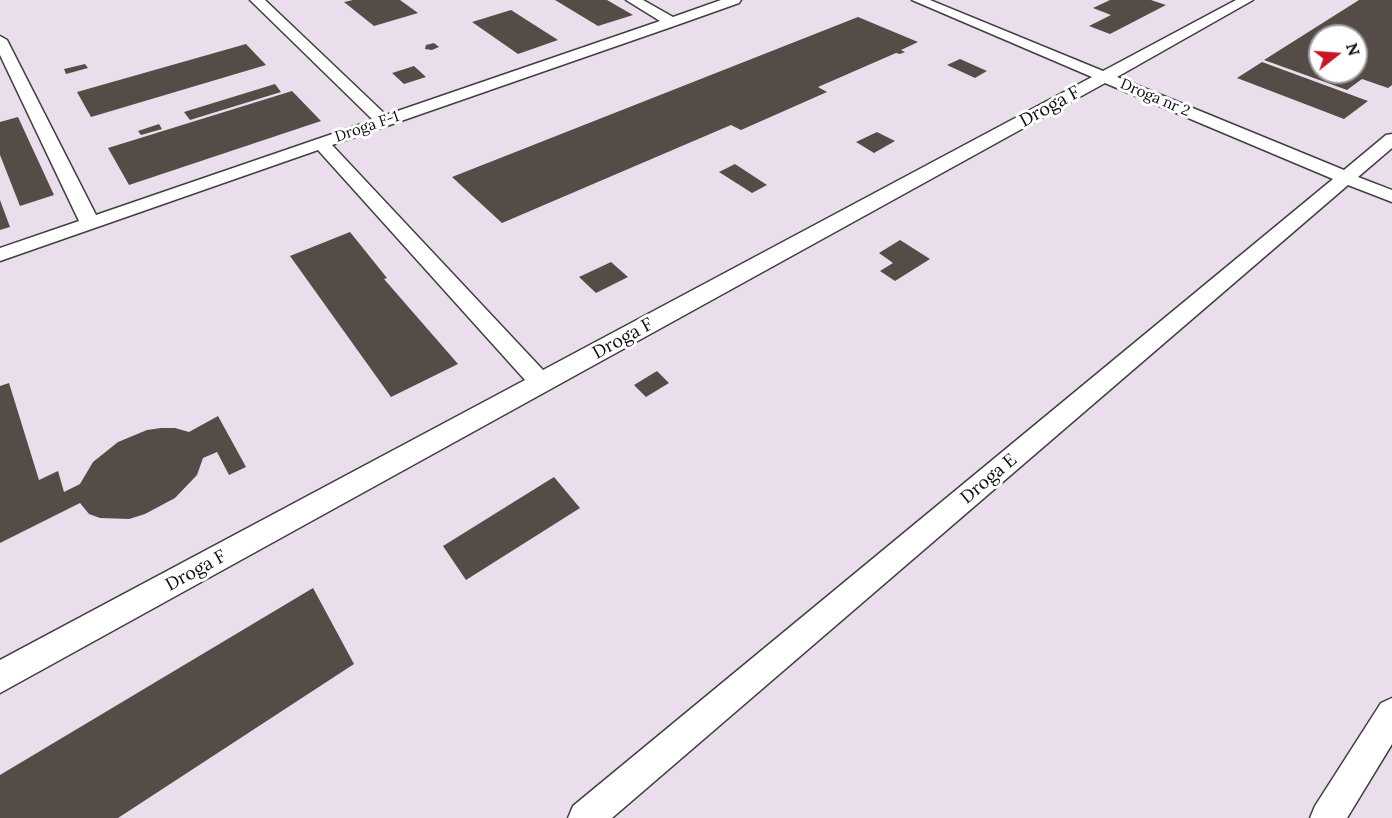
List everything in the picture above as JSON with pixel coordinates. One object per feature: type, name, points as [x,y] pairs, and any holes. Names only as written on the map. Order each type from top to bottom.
[{"type":"lane","points":[[256,0],[384,122]]},
{"type":"lane","points":[[633,0],[672,22]]},
{"type":"lane","name":"Droga F-1","points":[[0,255],[734,0]]},
{"type":"lane","name":"Droga nr 2","points":[[918,0],[1392,197]]},
{"type":"lane","name":"Droga F","points":[[0,677],[1246,0]]},
{"type":"lane","points":[[0,40],[90,224]]},
{"type":"lane","name":"Droga E","points":[[585,818],[1392,140]]},
{"type":"lane","points":[[321,144],[541,383]]},
{"type":"lane","points":[[1327,818],[1392,714]]},
{"type":"shaded area","points":[[0,0],[1392,0],[1392,818],[0,818]]},
{"type":"building","points":[[400,0],[418,13],[374,26],[344,2]]},
{"type":"building","points":[[555,0],[607,0],[633,15],[598,26]]},
{"type":"building","points":[[1110,0],[1151,0],[1166,5],[1110,34],[1089,26],[1111,15],[1093,8]]},
{"type":"building","points":[[1359,0],[1392,0],[1392,85],[1388,88],[1368,81],[1368,24],[1321,24]]},
{"type":"building","points":[[511,10],[558,40],[518,54],[472,22]]},
{"type":"building","points":[[858,17],[918,42],[901,50],[905,52],[896,53],[818,87],[827,92],[741,130],[731,125],[502,223],[452,177]]},
{"type":"building","points":[[1308,32],[1308,76],[1264,60]]},
{"type":"building","points":[[434,43],[439,47],[432,50],[425,49],[426,45]]},
{"type":"building","points":[[246,44],[266,65],[91,117],[77,92]]},
{"type":"building","points":[[960,59],[987,71],[975,78],[947,65]]},
{"type":"building","points":[[1262,62],[1308,79],[1308,84],[1322,84],[1368,101],[1344,119],[1237,78]]},
{"type":"building","points":[[85,64],[88,68],[66,74],[64,69]]},
{"type":"building","points":[[414,66],[426,77],[404,84],[392,73]]},
{"type":"building","points":[[275,84],[281,92],[190,120],[184,112]]},
{"type":"building","points":[[1330,84],[1355,84],[1347,90]]},
{"type":"building","points":[[292,91],[321,121],[129,185],[108,148]]},
{"type":"building","points":[[18,117],[54,195],[20,206],[0,155],[0,122]]},
{"type":"building","points":[[159,124],[162,129],[141,135],[138,131]]},
{"type":"building","points":[[877,132],[895,141],[874,153],[856,142]]},
{"type":"building","points":[[735,164],[767,185],[752,193],[719,172]]},
{"type":"building","points":[[0,200],[10,227],[0,230]]},
{"type":"building","points":[[350,232],[387,278],[384,279],[458,364],[391,397],[290,256]]},
{"type":"building","points":[[900,240],[930,259],[895,281],[880,271],[893,263],[879,253]]},
{"type":"building","points":[[611,262],[628,277],[596,293],[579,277]]},
{"type":"building","points":[[657,371],[669,383],[646,397],[634,385]]},
{"type":"building","points":[[9,383],[39,480],[58,471],[64,492],[80,484],[93,462],[118,442],[147,430],[161,428],[175,428],[189,432],[218,416],[246,467],[229,475],[217,452],[203,458],[197,475],[175,498],[145,514],[129,519],[100,518],[89,514],[80,503],[0,543],[0,386]]},
{"type":"building","points":[[554,477],[580,508],[466,580],[443,546]]},
{"type":"building","points":[[313,588],[354,664],[118,818],[0,818],[0,775]]}]
